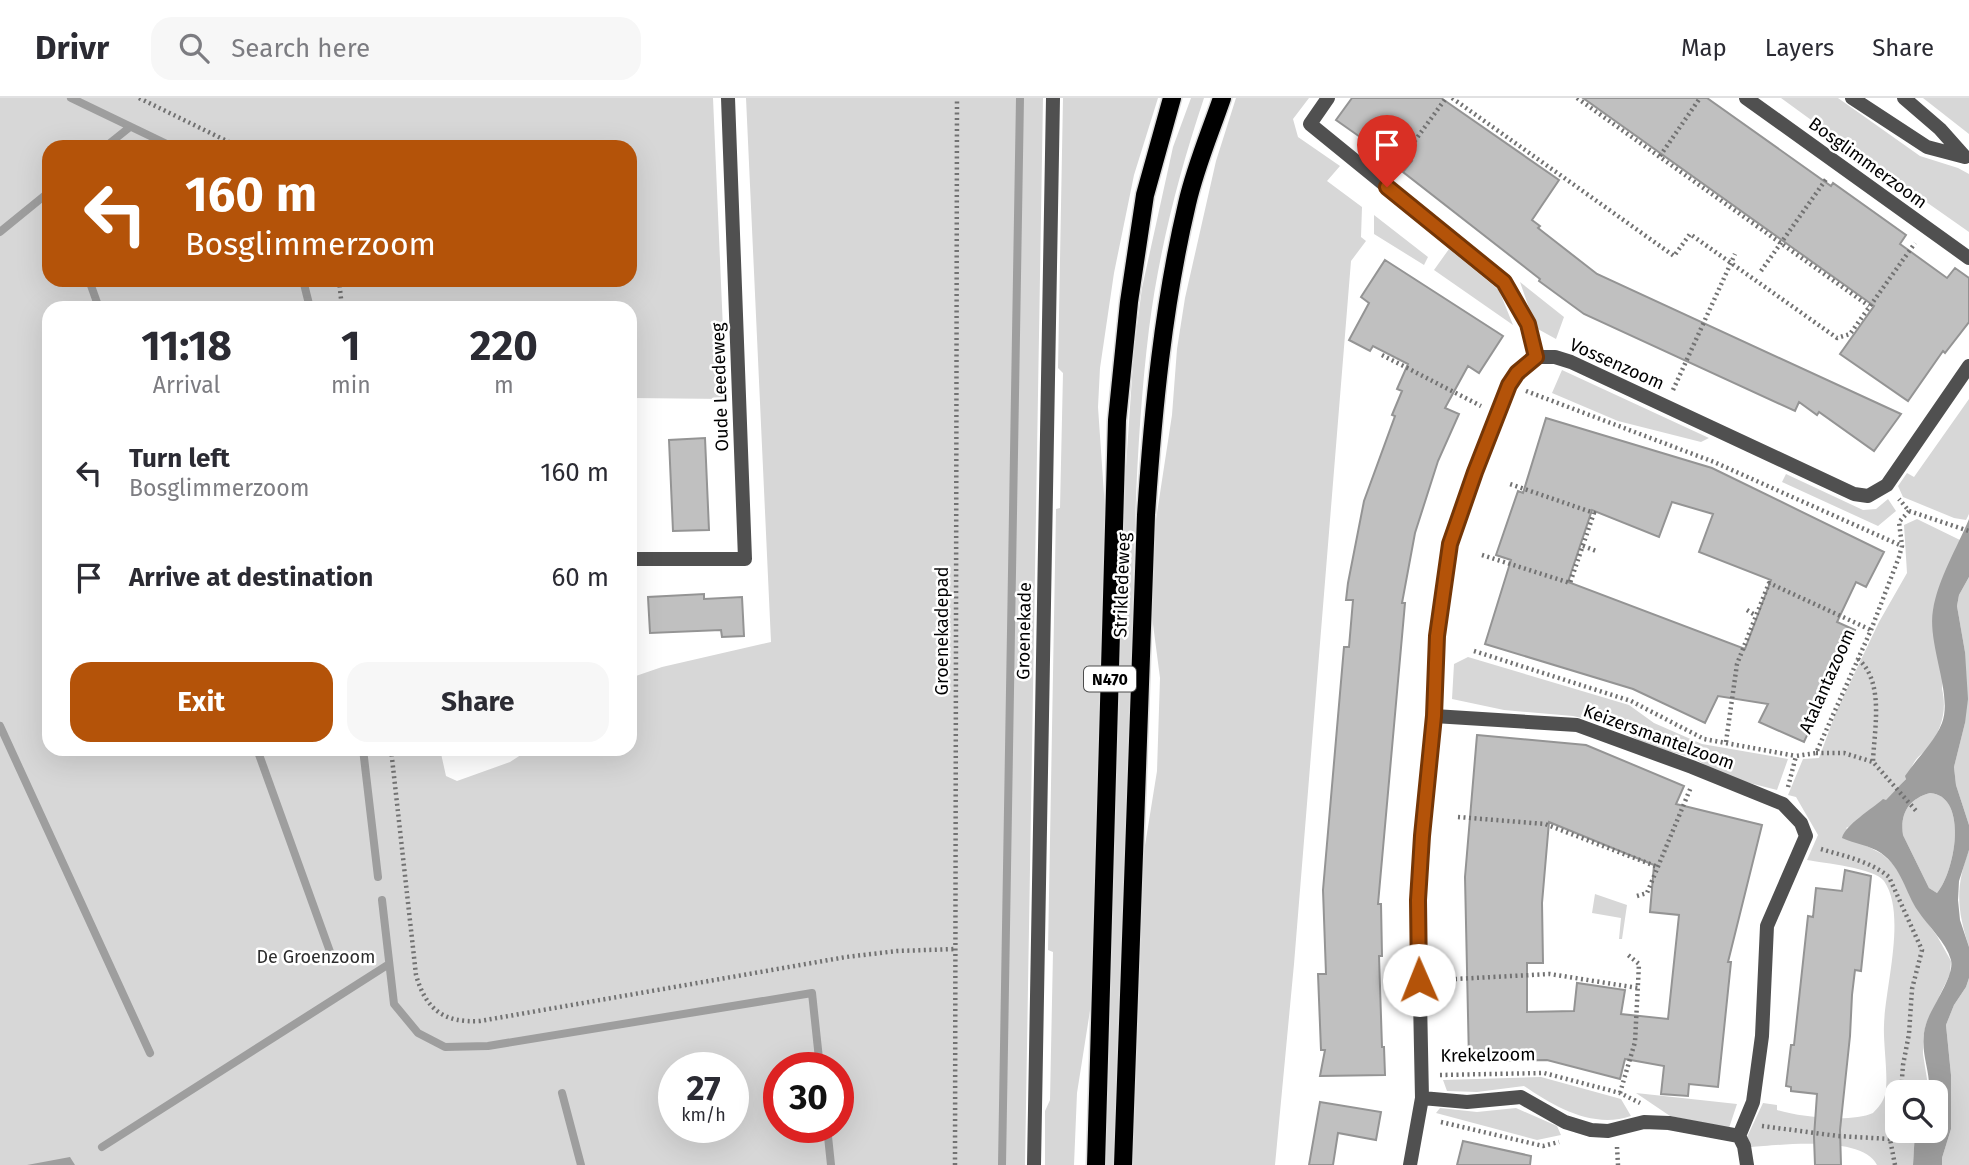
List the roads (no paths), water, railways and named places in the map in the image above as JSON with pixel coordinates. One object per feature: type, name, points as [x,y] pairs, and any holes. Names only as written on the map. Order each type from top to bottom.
[{"type":"main road","name":"Strikledeweg","points":[[1096,1165],[1117,420],[1129,302],[1145,195],[1172,98]]},
{"type":"main road","name":"Strikledeweg","points":[[1123,1165],[1146,515],[1151,442],[1165,315],[1187,202],[1222,98]]},
{"type":"street","name":"Oude Leedeweg","points":[[637,559],[745,559],[729,98]]},
{"type":"street","name":"Groenekade","points":[[1034,1165],[1053,98]]},
{"type":"street","points":[[1328,98],[1310,124],[1504,282],[1528,324],[1536,357],[1517,373],[1509,385],[1450,544],[1437,636],[1434,716],[1423,814],[1418,900],[1422,1098],[1410,1165]]},
{"type":"street","name":"Bosglimmerzoom","points":[[1746,98],[1969,257]]},
{"type":"street","points":[[1852,98],[1927,147],[1967,159]]},
{"type":"street","points":[[1904,98],[1940,129],[1967,159]]},
{"type":"street","name":"Vossenzoom","points":[[1536,357],[1555,357],[1571,362],[1854,494],[1868,496],[1887,485],[1969,366]]},
{"type":"street","name":"Keizersmantelzoom","points":[[1434,716],[1577,725],[1783,804],[1801,823],[1806,836],[1767,926],[1762,1036],[1753,1102],[1741,1130]]},
{"type":"street","points":[[1422,1098],[1467,1102],[1521,1097],[1565,1122],[1591,1130],[1608,1131],[1644,1122],[1741,1130],[1747,1165]]},
{"type":"waterway","points":[[71,98],[158,140]]},
{"type":"waterway","points":[[1002,1165],[1020,98]]},
{"type":"waterway","points":[[114,140],[130,127]]},
{"type":"waterway","points":[[0,232],[42,198]]},
{"type":"waterway","points":[[92,287],[96,301]]},
{"type":"waterway","points":[[305,287],[308,301]]},
{"type":"waterway","points":[[0,726],[150,1053]]},
{"type":"waterway","points":[[260,756],[333,960]]},
{"type":"waterway","points":[[364,756],[378,877]]},
{"type":"waterway","points":[[382,900],[394,1004],[418,1033],[445,1047],[488,1046],[812,993],[818,1052]]},
{"type":"waterway","points":[[102,1147],[389,964]]},
{"type":"waterway","points":[[562,1093],[581,1165]]},
{"type":"waterway","points":[[829,1143],[831,1165]]},
{"type":"park label","name":"De Groenzoom","points":[[316,957]]}]
